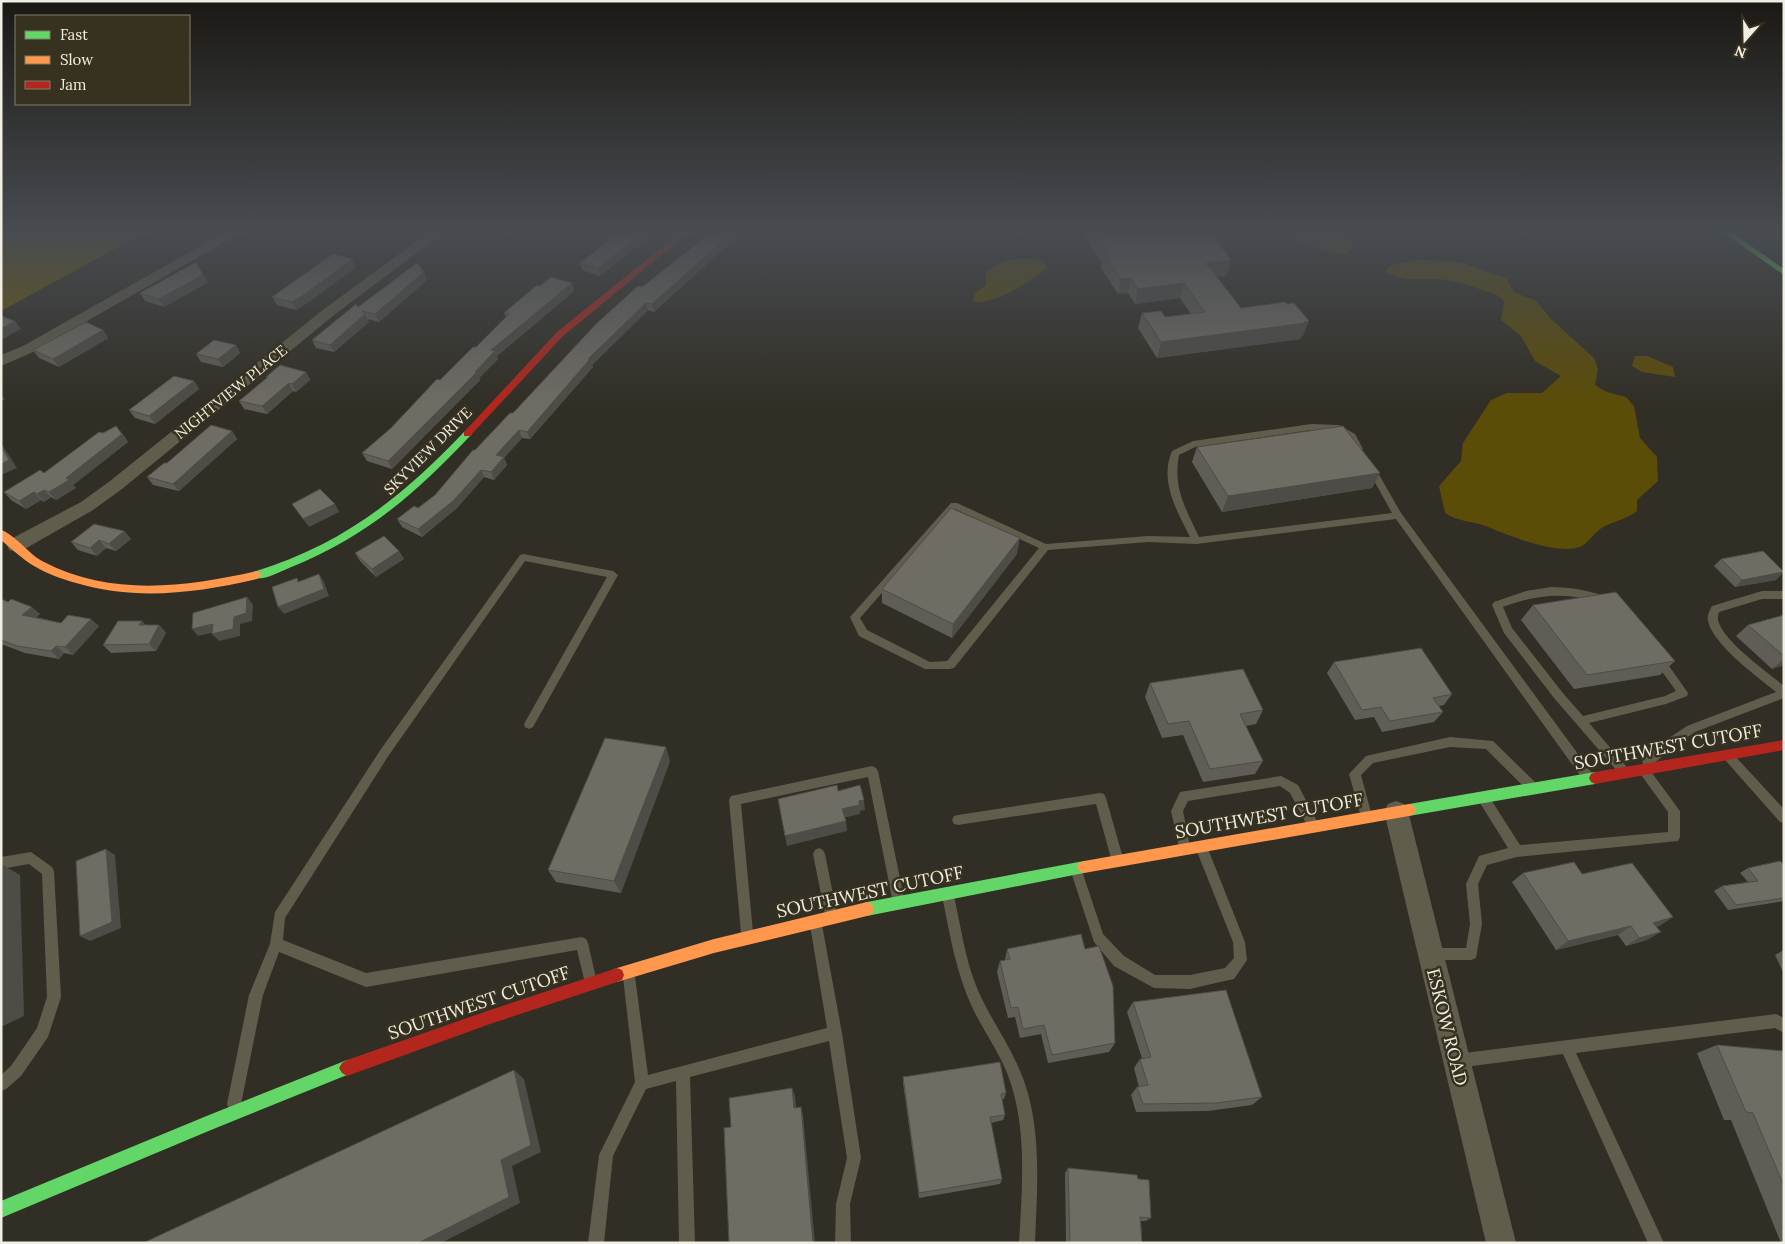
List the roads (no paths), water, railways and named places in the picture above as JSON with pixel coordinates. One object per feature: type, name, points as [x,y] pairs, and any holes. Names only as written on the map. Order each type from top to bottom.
[{"type":"main road","name":"SKYVIEW DRIVE","points":[[1,534],[39,564],[93,586],[164,592],[219,585],[263,574],[316,553],[354,533],[395,505],[430,474],[560,334],[614,289]]},
{"type":"main road","name":"SOUTHWEST CUTOFF","points":[[1,1210],[163,1140],[459,1026],[629,971],[748,937],[899,901],[947,892],[1396,811],[1784,744]]},
{"type":"street","points":[[1,361],[28,349],[135,289]]},
{"type":"street","name":"NIGHTVIEW PLACE","points":[[16,545],[87,506],[116,486],[329,312],[360,289]]},
{"type":"street","name":"ESKOW ROAD","points":[[1396,811],[1429,954],[1501,1243]]},
{"type":"lane","points":[[1196,541],[1174,494],[1171,472],[1175,453],[1193,444],[1311,426],[1336,426],[1352,436],[1398,515],[1588,778]]},
{"type":"lane","points":[[1045,547],[950,665],[929,666],[863,634],[855,617],[954,505],[1045,547],[1148,539],[1196,541],[1398,515]]},
{"type":"lane","points":[[233,1112],[256,995],[276,944],[279,916],[385,752],[523,557],[613,575],[529,724]]},
{"type":"lane","points":[[1617,608],[1612,602],[1565,590],[1532,592],[1497,605],[1508,630],[1580,721],[1624,772]]},
{"type":"lane","points":[[1429,954],[1471,954],[1476,924],[1472,884],[1483,860],[1517,852],[1674,837],[1674,811],[1641,769],[1672,741],[1691,729],[1784,693],[1741,656],[1720,634],[1714,625],[1712,616],[1715,609],[1762,595],[1784,595]]},
{"type":"lane","points":[[1580,721],[1666,700],[1683,693],[1675,679],[1651,651]]},
{"type":"lane","points":[[1366,817],[1355,774],[1370,759],[1450,742],[1489,744],[1533,788]]},
{"type":"lane","points":[[1727,755],[1784,818]]},
{"type":"lane","points":[[748,937],[735,800],[872,772],[899,901]]},
{"type":"lane","points":[[1185,849],[1177,811],[1184,796],[1222,789],[1281,781],[1294,790],[1314,826]]},
{"type":"lane","points":[[1483,796],[1517,852]]},
{"type":"lane","points":[[958,820],[1100,798],[1118,861]]},
{"type":"lane","points":[[1076,868],[1098,938],[1119,961],[1154,980],[1190,982],[1229,974],[1241,960],[1239,942],[1201,847]]},
{"type":"lane","points":[[819,854],[832,917]]},
{"type":"lane","points":[[1,863],[31,858],[48,871],[54,997],[43,1032],[16,1071],[1,1084]]},
{"type":"lane","points":[[947,892],[962,962],[972,992],[1012,1067],[1022,1098],[1030,1161],[1027,1243]]},
{"type":"lane","points":[[816,921],[854,1158],[843,1204],[843,1243]]},
{"type":"lane","points":[[276,944],[366,980],[582,943],[591,984]]},
{"type":"lane","points":[[596,1243],[606,1155],[642,1083],[629,971]]},
{"type":"lane","points":[[1456,1061],[1776,1021],[1784,1026]]},
{"type":"lane","points":[[642,1083],[835,1033]]},
{"type":"lane","points":[[1567,1048],[1656,1243]]},
{"type":"lane","points":[[683,1072],[687,1243]]}]
